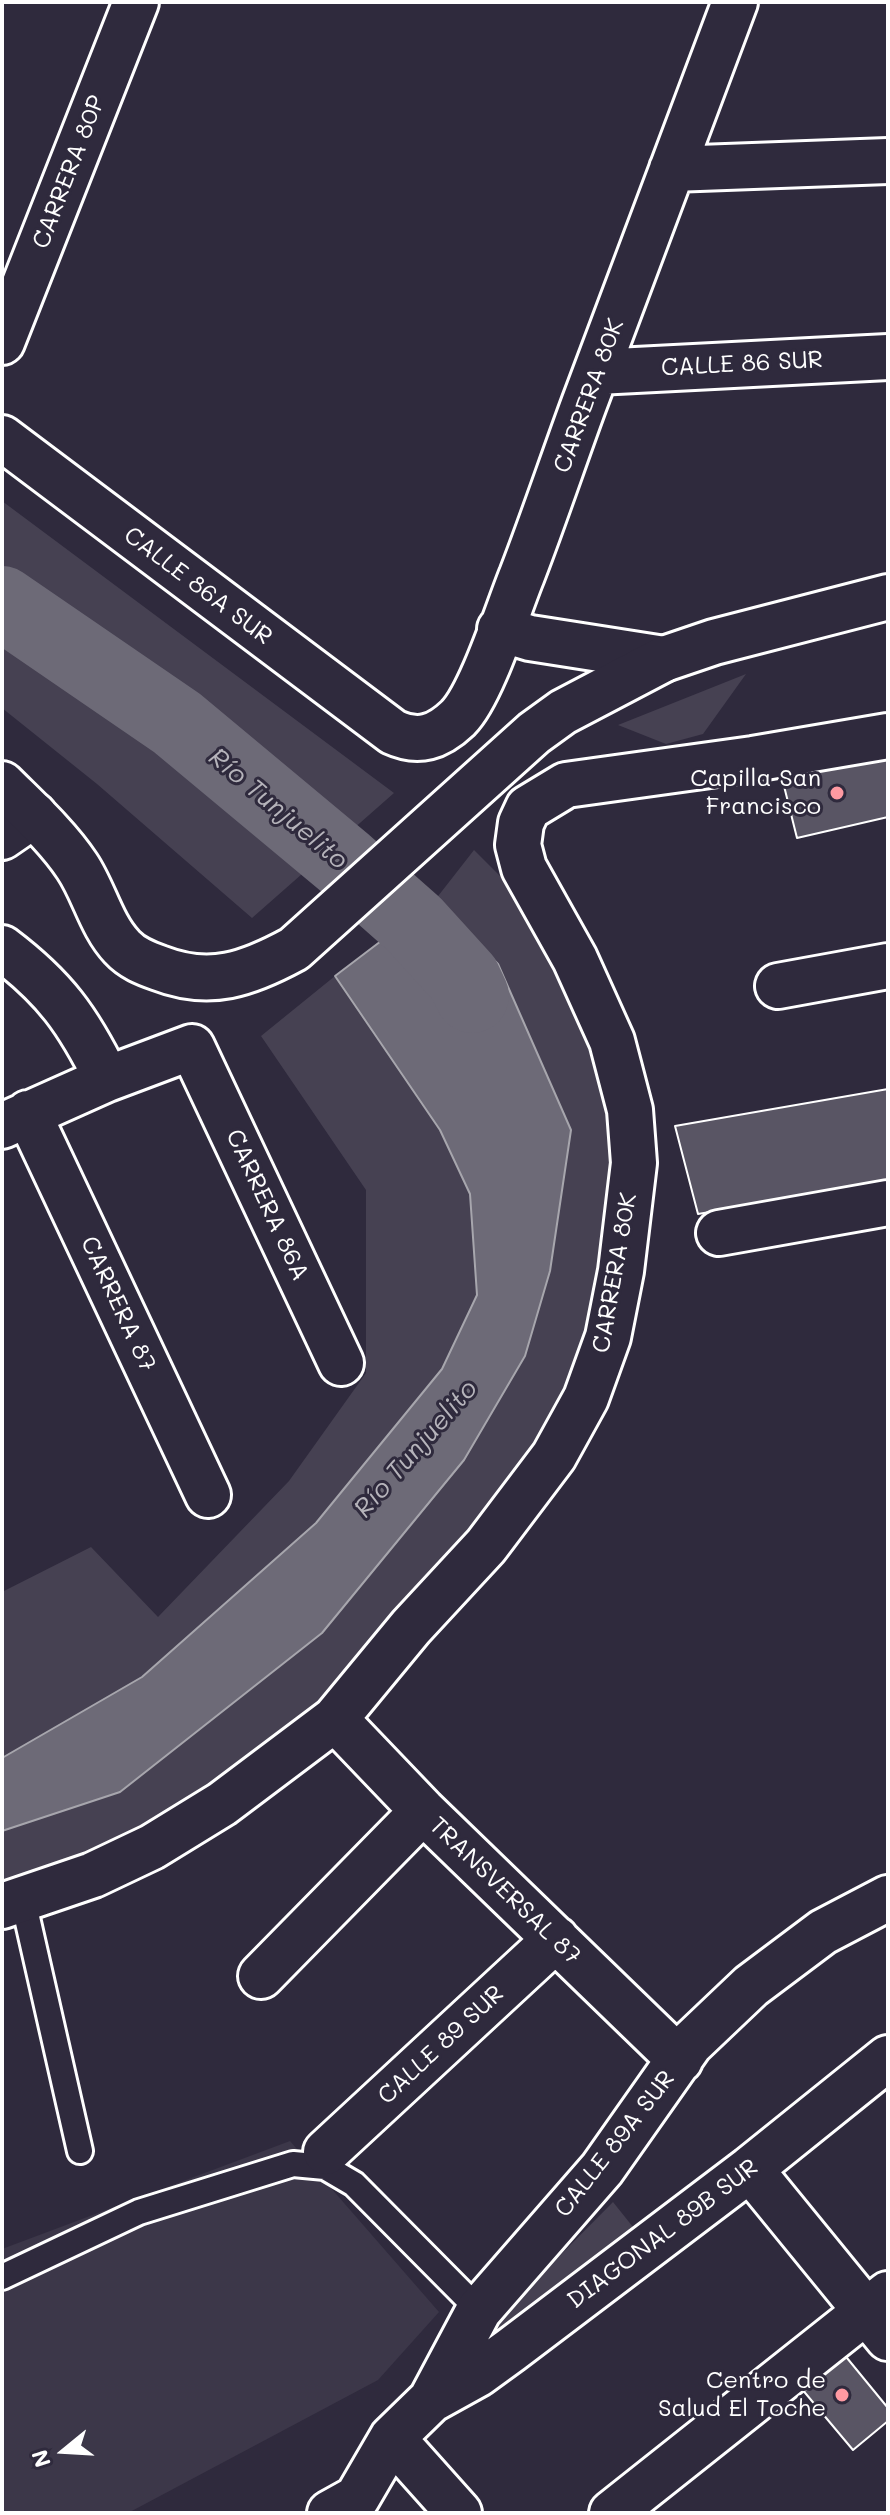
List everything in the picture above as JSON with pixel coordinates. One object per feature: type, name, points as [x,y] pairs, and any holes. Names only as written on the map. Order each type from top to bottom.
[{"type":"street","name":"CARRERA 80P","points":[[2,342],[136,2]]},
{"type":"street","name":"CARRERA 80K","points":[[393,732],[409,739],[425,738],[440,732],[460,716],[481,680],[552,499],[735,2]]},
{"type":"street","points":[[672,169],[888,161]]},
{"type":"street","name":"CALLE 86 SUR","points":[[597,372],[888,357]]},
{"type":"street","name":"CALLE 86A SUR","points":[[2,438],[393,732]]},
{"type":"street","points":[[2,784],[18,826],[78,866],[121,946],[137,960],[193,979],[226,977],[264,965],[294,949],[534,733],[563,712],[664,659],[714,642],[888,597]]},
{"type":"street","points":[[500,629],[530,638],[664,659]]},
{"type":"street","name":"CARRERA 80K","points":[[12,1903],[93,1875],[152,1847],[222,1804],[335,1719],[411,1627],[486,1546],[554,1456],[586,1398],[608,1337],[621,1271],[634,1163],[630,1110],[612,1041],[575,959],[524,868],[518,845],[521,823],[528,808],[566,785],[753,759],[888,736]]},
{"type":"street","points":[[5,953],[51,990],[83,1030],[107,1079],[15,1119]]},
{"type":"street","points":[[778,986],[888,966]]},
{"type":"street","name":"CARRERA 86A","points":[[107,1079],[192,1047],[341,1363]]},
{"type":"street","name":"CARRERA 87","points":[[15,1119],[208,1495]]},
{"type":"street","points":[[719,1233],[888,1203]]},
{"type":"street","name":"TRANSVERSAL 87","points":[[335,1719],[423,1811],[680,2060]]},
{"type":"street","points":[[261,1976],[423,1811]]},
{"type":"street","name":"CALLE 89A SUR","points":[[347,2508],[392,2438],[431,2400],[479,2310],[602,2169],[690,2044],[751,1986],[823,1932],[888,1898]]},
{"type":"street","name":"CALLE 89 SUR","points":[[326,2152],[556,1939]]},
{"type":"street","name":"DIAGONAL 89B SUR","points":[[431,2400],[500,2358],[750,2169],[888,2058]]},
{"type":"street","points":[[612,2513],[881,2314],[750,2169]]},
{"type":"street","points":[[392,2438],[459,2513]]},
{"type":"lane","points":[[12,1903],[80,2151]]},
{"type":"lane","points":[[2,2277],[139,2212],[293,2164],[325,2167],[354,2184],[479,2310]]},
{"type":"shaded area","points":[[2,501],[394,793],[252,918],[97,784],[2,708]]},
{"type":"shaded area","points":[[746,674],[703,734],[666,744],[618,725]]},
{"type":"shaded area","points":[[474,850],[529,905],[624,1112],[606,1337],[484,1544],[273,1750],[140,1834],[2,1886],[2,1831],[120,1791],[525,1356],[498,964],[435,900]]},
{"type":"shaded area","points":[[335,976],[440,1130],[470,1194],[477,1295],[442,1369],[316,1523],[142,1677],[2,1758],[2,1592],[91,1547],[158,1617],[289,1481],[366,1373],[366,1190],[261,1036]]},
{"type":"shaded area","points":[[290,2141],[439,2312],[378,2380],[128,2513],[2,2513],[2,2249]]},
{"type":"shaded area","points":[[613,2202],[633,2227],[470,2362],[490,2326]]},
{"type":"water","points":[[435,900],[498,964],[571,1130],[550,1271],[525,1356],[464,1460],[322,1633],[120,1792],[2,1831],[2,1758],[142,1677],[316,1523],[442,1369],[477,1295],[470,1194],[440,1130],[335,976]]},
{"type":"building","name":"Capilla San Francisco","points":[[888,748],[888,817],[797,838],[780,770]]},
{"type":"building","points":[[888,1089],[888,1182],[698,1214],[675,1126]]},
{"type":"building","name":"Centro de Salud El Toche","points":[[838,2347],[888,2408],[888,2421],[853,2450],[796,2382]]},
{"type":"waterway","name":"Río Tunjuelito","points":[[2,603],[177,723],[345,863],[414,924],[464,979],[472,996]]},
{"type":"place","name":"Capilla San Francisco","points":[[837,793]]},
{"type":"place","name":"Centro de Salud El Toche","points":[[842,2395]]}]
